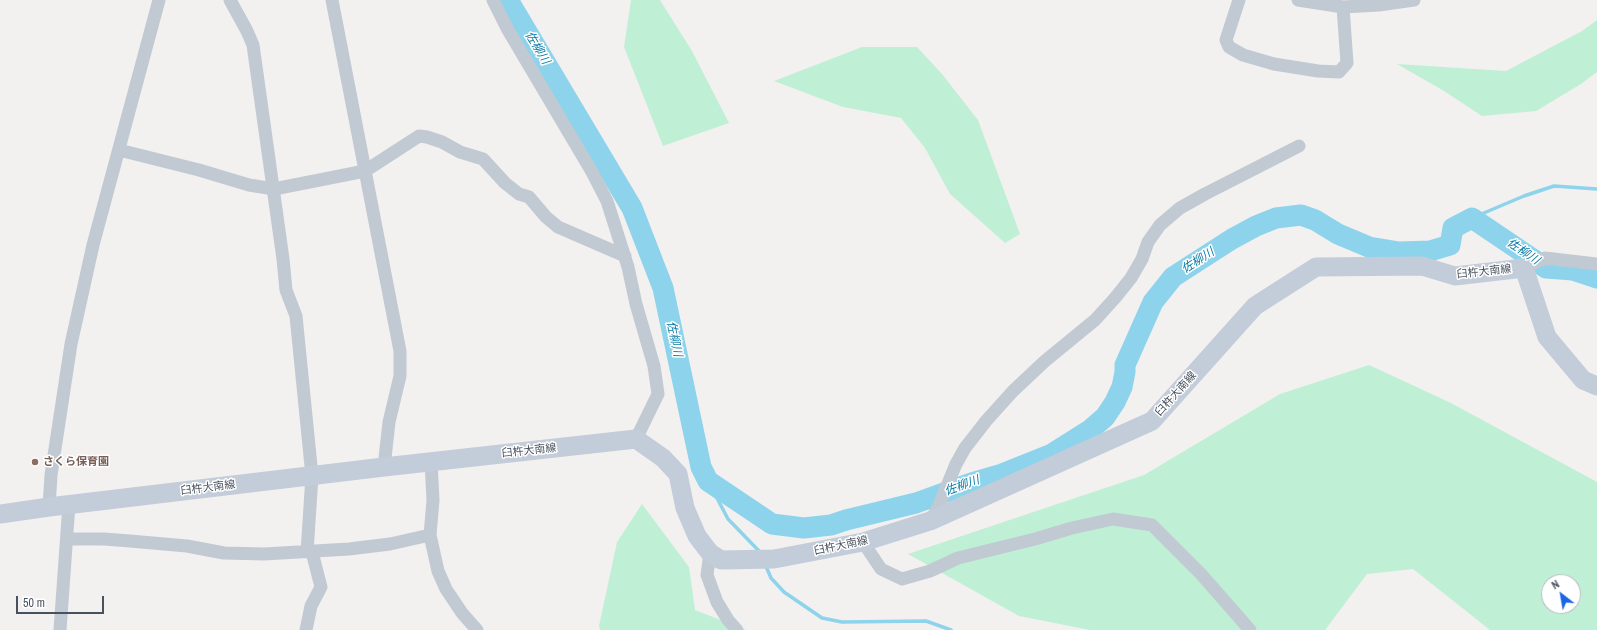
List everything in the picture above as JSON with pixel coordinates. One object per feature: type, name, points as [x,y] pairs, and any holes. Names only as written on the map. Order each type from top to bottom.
[{"type":"main road","name":"臼杵大南線","points":[[710,553],[721,560],[774,559],[863,542],[930,521],[1152,421],[1255,306],[1316,267],[1422,266],[1455,276],[1524,268],[1548,337],[1583,380],[1597,386]]},
{"type":"main road","name":"臼杵大南線","points":[[0,514],[69,504],[636,439]]},
{"type":"main road","points":[[636,439],[663,458],[678,474],[683,491],[685,508],[697,536],[710,553]]},
{"type":"street","points":[[49,507],[51,475],[71,344],[93,245],[159,0]]},
{"type":"street","points":[[230,0],[253,45],[274,189],[286,290],[296,316],[312,476],[309,552],[321,587],[311,606],[306,630]]},
{"type":"street","points":[[332,0],[400,351],[400,376],[389,422],[384,467]]},
{"type":"street","points":[[493,0],[508,30],[607,201],[625,256],[636,304],[654,366],[658,394],[636,439]]},
{"type":"street","points":[[1239,0],[1226,40],[1230,48],[1243,55],[1274,64],[1318,71],[1339,72],[1347,63],[1343,7]]},
{"type":"street","points":[[1298,0],[1343,7],[1379,5],[1414,0]]},
{"type":"street","points":[[118,150],[199,170],[249,185],[274,189],[365,171],[419,136],[426,137],[442,142],[460,152],[483,159],[505,183],[519,194],[529,197],[546,217],[558,226],[625,256]]},
{"type":"street","points":[[930,521],[938,508],[956,464],[965,448],[986,420],[1044,361],[1095,320],[1115,298],[1131,278],[1142,259],[1148,242],[1160,225],[1180,208],[1299,146]]},
{"type":"street","points":[[1524,268],[1545,258],[1597,264]]},
{"type":"street","points":[[432,462],[433,500],[430,535],[438,571],[446,589],[462,613],[477,630]]},
{"type":"street","points":[[60,630],[69,504]]},
{"type":"street","points":[[863,542],[881,569],[902,579],[930,570],[958,558],[1035,540],[1072,528],[1113,519],[1152,525],[1201,574],[1250,630]]},
{"type":"street","points":[[67,539],[104,539],[187,546],[224,553],[264,554],[309,552],[390,544],[430,535]]},
{"type":"street","points":[[710,553],[707,575],[717,602],[728,620],[737,630]]},
{"type":"green space","points":[[631,0],[660,0],[692,51],[729,123],[663,146],[624,47]]},
{"type":"green space","points":[[1597,20],[1597,72],[1581,84],[1536,111],[1482,116],[1444,91],[1397,64],[1506,71],[1582,31]]},
{"type":"green space","points":[[862,47],[917,47],[942,74],[978,120],[1020,234],[1005,243],[950,194],[925,148],[901,118],[843,107],[774,81]]},
{"type":"green space","points":[[1369,365],[1451,403],[1597,482],[1597,630],[1490,630],[1413,569],[1367,574],[1325,630],[1090,630],[1019,616],[908,554],[1144,475],[1280,394]]},
{"type":"green space","points":[[642,504],[689,567],[695,610],[746,630],[600,630],[599,626],[617,542]]},
{"type":"waterway","name":"佐柳川","points":[[508,0],[632,208],[663,288],[701,467],[708,481],[772,524],[804,528],[831,525],[916,503],[971,483],[1002,474],[1052,454],[1090,430],[1105,417],[1115,402],[1122,387],[1125,365],[1153,302],[1173,277],[1232,239],[1256,226],[1276,218],[1301,215],[1315,220],[1338,234],[1369,247],[1399,252],[1430,251],[1450,245],[1453,228],[1472,218],[1546,268],[1573,270],[1597,278]]},
{"type":"waterway","points":[[1472,218],[1524,196],[1554,186],[1597,189]]},
{"type":"waterway","points":[[708,481],[728,519],[761,553]]},
{"type":"waterway","points":[[765,564],[771,578],[784,592],[822,618],[842,622],[926,621],[951,630]]},
{"type":"place","name":"さくら保育園","points":[[35,462]]}]
